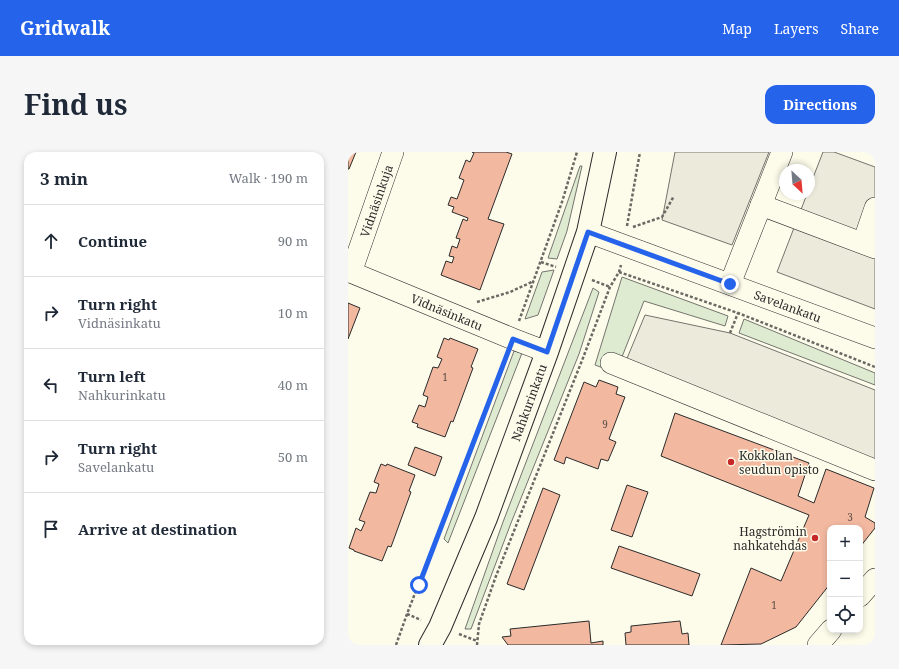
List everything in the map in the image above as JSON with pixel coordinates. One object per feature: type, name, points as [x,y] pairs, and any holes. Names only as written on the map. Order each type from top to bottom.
[{"type":"main road","name":"Nahkurinkatu","points":[[430,645],[440,627],[486,518],[547,352],[588,232],[605,152]]},
{"type":"street","name":"Vidnäsinkuja","points":[[349,271],[393,152]]},
{"type":"street","points":[[730,284],[782,152]]},
{"type":"street","points":[[761,205],[869,245],[875,208]]},
{"type":"street","name":"Savelankatu","points":[[588,232],[625,237],[730,284],[875,338]]},
{"type":"street","name":"Vidnäsinkatu","points":[[349,271],[547,352]]},
{"type":"street","points":[[612,363],[875,470]]},
{"type":"street","points":[[863,593],[875,579]]},
{"type":"street","points":[[818,645],[828,633]]},
{"type":"path","points":[[396,645],[513,339],[559,209],[577,152]]},
{"type":"path","points":[[478,645],[479,624],[496,576],[610,287],[619,272],[640,152]]},
{"type":"path","points":[[625,237],[662,217],[674,196]]},
{"type":"path","points":[[619,272],[738,313],[875,367]]},
{"type":"path","points":[[474,302],[510,292],[534,280]]},
{"type":"path","points":[[730,333],[738,313]]},
{"type":"green space","points":[[580,166],[582,166],[567,231],[557,259],[548,258]]},
{"type":"green space","points":[[554,270],[538,315],[525,319],[542,272]]},
{"type":"green space","points":[[622,277],[728,316],[725,326],[644,301],[620,362],[606,369],[595,365]]},
{"type":"green space","points":[[593,288],[599,292],[579,354],[511,523],[471,629],[465,629],[503,522]]},
{"type":"green space","points":[[744,319],[875,373],[875,385],[739,333]]},
{"type":"green space","points":[[514,351],[522,353],[448,543],[444,539]]},
{"type":"shaded area","points":[[675,152],[769,152],[732,245],[662,220]]},
{"type":"shaded area","points":[[823,152],[834,152],[875,167],[875,309],[777,272],[805,200],[815,200],[815,173]]},
{"type":"shaded area","points":[[645,315],[730,333],[875,390],[875,470],[623,368]]},
{"type":"building","points":[[348,152],[356,152],[349,169],[348,169]]},
{"type":"building","points":[[472,152],[506,152],[512,154],[488,219],[504,224],[480,290],[441,275],[446,261],[452,263],[454,257],[449,256],[452,246],[457,248],[460,239],[456,238],[463,219],[467,221],[468,218],[452,212],[454,207],[448,205],[451,197],[457,199],[464,180],[459,178],[466,160],[470,162],[474,153]]},
{"type":"building","points":[[348,303],[360,308],[348,339]]},
{"type":"building","points":[[444,338],[449,340],[450,338],[478,349],[471,367],[473,368],[453,422],[451,421],[445,437],[417,427],[418,424],[412,422],[419,405],[425,407],[428,397],[423,395],[433,367],[438,368],[442,359],[437,357]]},
{"type":"building","points":[[599,380],[618,387],[616,394],[625,397],[609,439],[616,442],[608,461],[601,459],[598,469],[566,457],[564,464],[554,460],[584,382],[596,387]]},
{"type":"building","name":"Hagströmin nahkatehdas","points":[[675,413],[809,463],[798,496],[814,503],[826,469],[874,488],[865,517],[875,523],[875,528],[863,543],[863,525],[827,525],[827,588],[796,627],[761,644],[721,645],[751,568],[781,581],[809,515],[661,456]]},
{"type":"building","points":[[415,447],[442,457],[435,476],[408,465]]},
{"type":"building","points":[[381,464],[386,466],[387,464],[415,475],[409,491],[411,492],[391,547],[388,546],[382,561],[349,548],[356,528],[361,531],[365,522],[359,520],[370,492],[376,493],[379,484],[374,482]]},
{"type":"building","points":[[627,485],[648,492],[632,537],[611,530]]},
{"type":"building","points":[[543,488],[560,495],[524,590],[507,584]]},
{"type":"building","points":[[619,546],[700,574],[692,596],[611,568]]},
{"type":"building","points":[[589,621],[591,643],[603,641],[603,645],[508,645],[502,637],[511,636],[510,629]]},
{"type":"building","points":[[680,621],[682,634],[688,633],[689,645],[626,645],[625,633],[631,632],[631,626]]},
{"type":"place","name":"Kokkolan seudun opisto","points":[[731,462]]},
{"type":"place","name":"Hagströmin nahkatehdas","points":[[815,538]]},
{"type":"route","points":[[419,585],[513,339],[547,352],[588,232],[730,284]]}]
